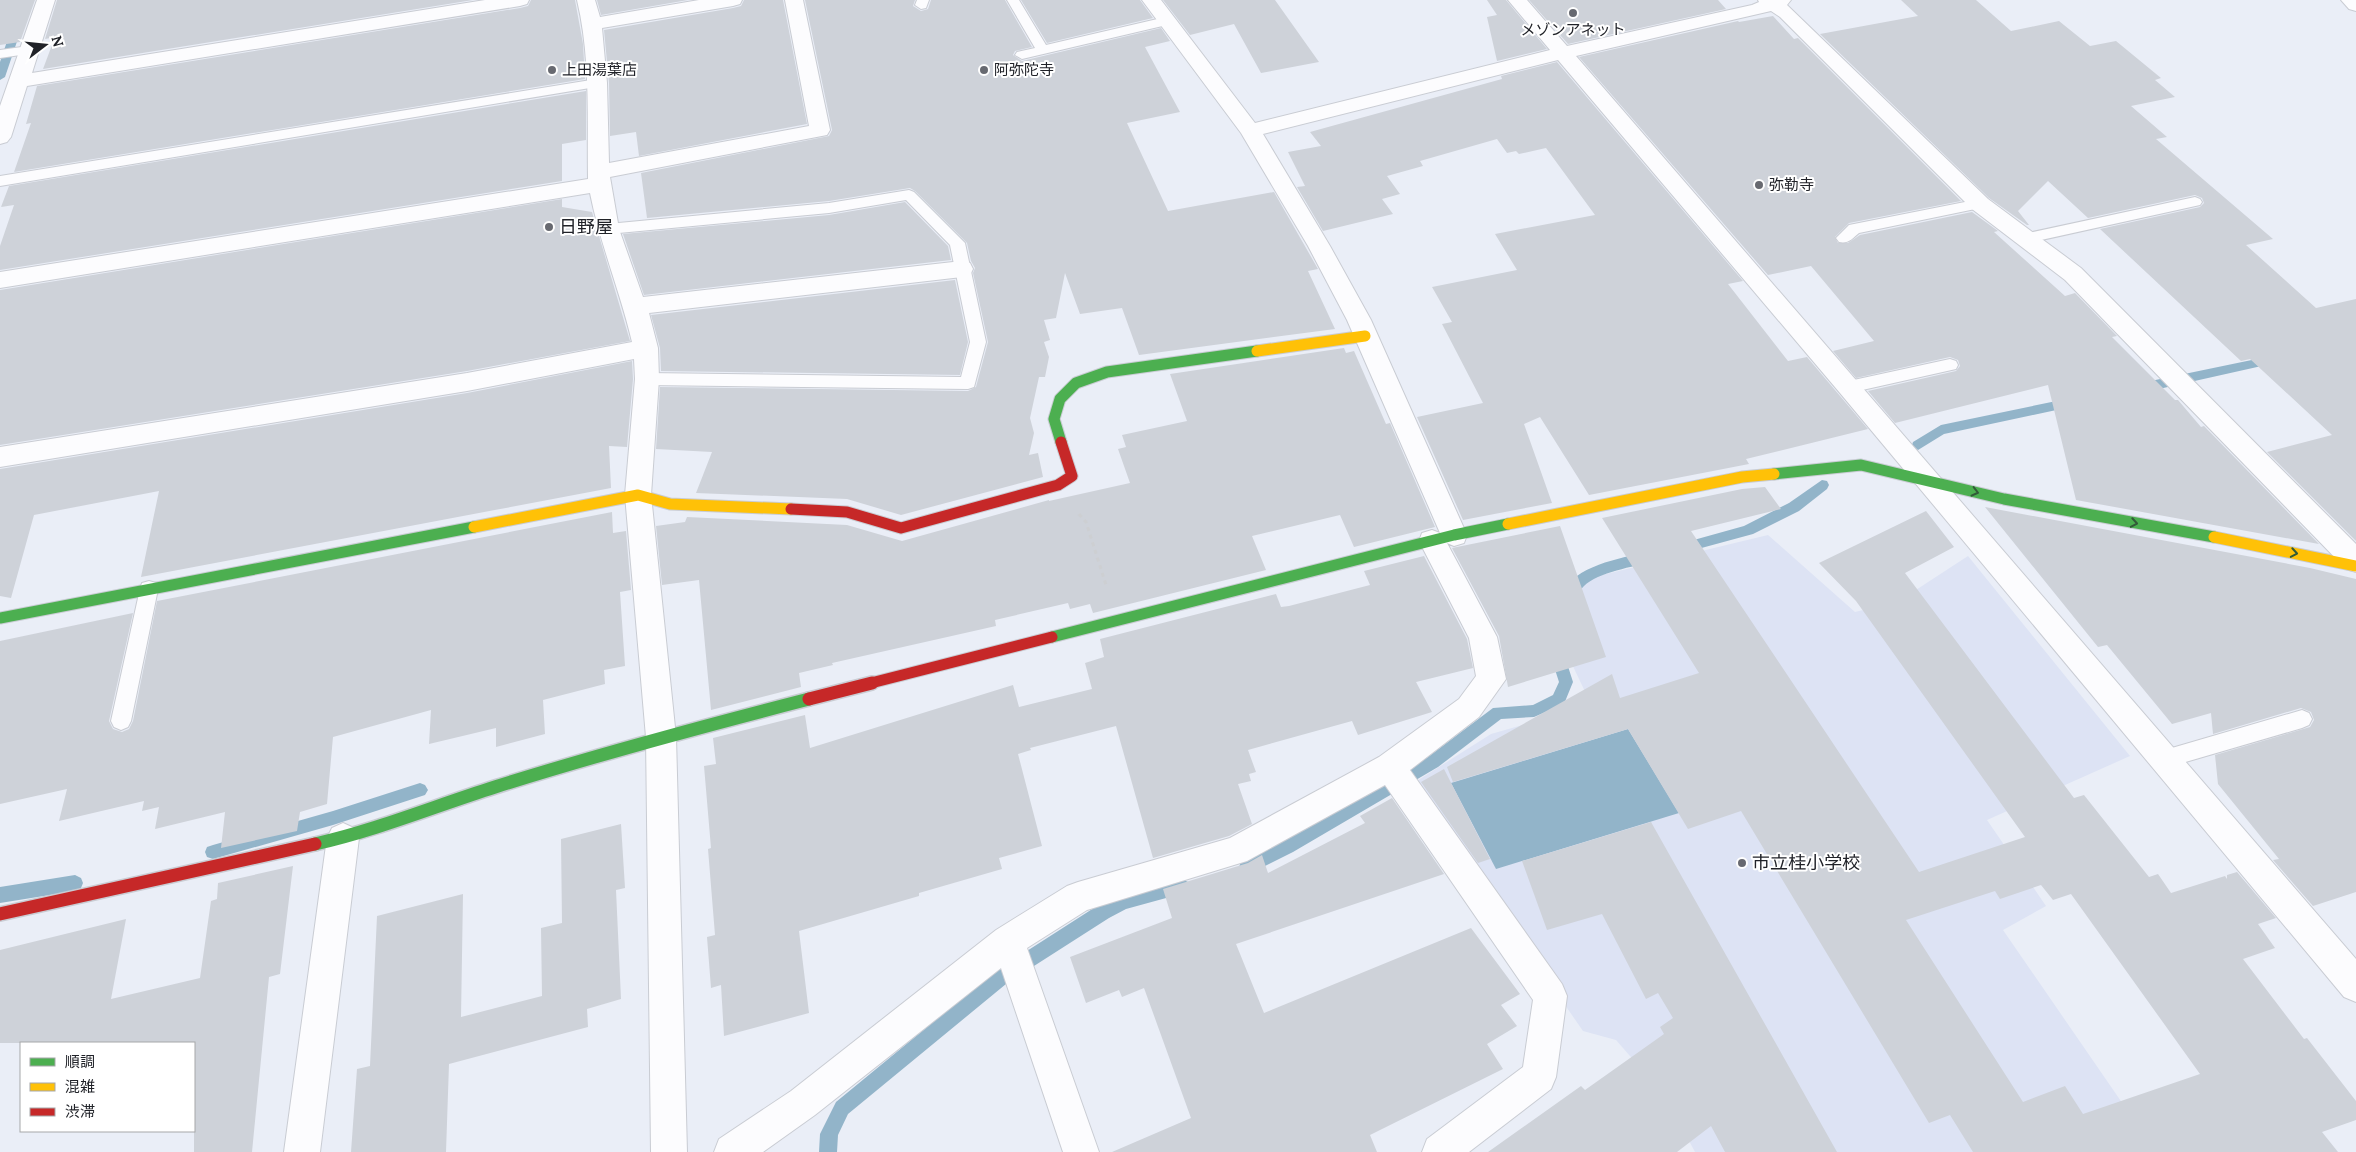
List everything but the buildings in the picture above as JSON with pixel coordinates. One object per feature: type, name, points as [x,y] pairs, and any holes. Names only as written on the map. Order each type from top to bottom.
[{"type":"street","points":[[0,138],[5,107],[19,81],[46,0]]},
{"type":"street","points":[[19,81],[520,0]]},
{"type":"street","points":[[669,1152],[661,737],[638,495],[647,379],[646,348],[635,306],[608,229],[600,178],[596,83],[589,12],[733,0]]},
{"type":"street","points":[[0,280],[600,178],[820,130],[794,0]]},
{"type":"street","points":[[732,1152],[804,1104],[1078,897],[1236,851],[1396,775],[1469,708],[1491,679],[1483,637],[1365,336],[1319,246],[1250,131],[1151,0]]},
{"type":"street","points":[[1517,0],[1849,387],[2356,984]]},
{"type":"street","points":[[2350,0],[2356,5]]},
{"type":"street","points":[[1250,131],[1563,53],[1758,9],[1774,1],[1980,204],[2028,238],[2073,274],[2356,561]]},
{"type":"street","points":[[635,306],[962,269]]},
{"type":"street","points":[[0,618],[638,495],[670,504],[847,512],[901,528],[1058,485],[1072,476],[1054,420],[1060,399],[1076,383],[1107,372],[1365,336]]},
{"type":"street","points":[[0,457],[467,382],[646,348]]},
{"type":"street","points":[[0,914],[343,838],[493,788],[661,737],[1443,538],[1742,478],[1861,464],[2004,499],[2356,566]]},
{"type":"street","points":[[1396,775],[1550,996],[1539,1077],[1440,1152]]},
{"type":"street","points":[[302,1152],[343,838]]},
{"type":"street","points":[[1010,947],[1081,1152]]},
{"type":"lane","points":[[1013,0],[1042,49]]},
{"type":"lane","points":[[1022,54],[1166,21]]},
{"type":"lane","points":[[0,54],[30,50]]},
{"type":"lane","points":[[0,181],[596,83]]},
{"type":"lane","points":[[608,229],[829,208],[909,195],[957,243],[978,342],[968,383],[647,379]]},
{"type":"lane","points":[[2028,238],[2195,202]]},
{"type":"lane","points":[[1844,238],[1854,229],[1980,204]]},
{"type":"lane","points":[[1849,387],[1950,365]]},
{"type":"lane","points":[[121,721],[149,589]]},
{"type":"lane","points":[[2165,759],[2302,718]]},
{"type":"path","points":[[1058,485],[1086,522],[1118,621]]},
{"type":"shaded area","name":"市立桂小学校","points":[[1768,535],[1855,612],[1899,601],[1968,556],[2130,756],[1987,820],[2046,906],[2003,930],[2156,1152],[1695,1152],[1665,1096],[1616,1040],[1583,1031],[1412,784],[1491,734],[1550,717],[1590,702],[1559,637],[1581,580]]},
{"type":"water","points":[[1628,729],[1679,813],[1496,869],[1451,783]]},
{"type":"waterway","points":[[0,77],[26,0]]},
{"type":"waterway","points":[[2141,388],[2271,360]]},
{"type":"waterway","points":[[1918,445],[1941,430],[2071,403]]},
{"type":"waterway","points":[[1683,548],[1748,530],[1794,507],[1822,485]]},
{"type":"waterway","points":[[1568,595],[1581,580],[1599,571],[1648,557]]},
{"type":"waterway","points":[[1247,867],[1287,847],[1433,762],[1498,713],[1534,711],[1559,699],[1566,682],[1557,654]]},
{"type":"waterway","points":[[213,852],[333,818],[420,790]]},
{"type":"waterway","points":[[0,895],[75,883]]},
{"type":"waterway","points":[[828,1152],[829,1134],[842,1108],[1000,978],[1103,912],[1124,902],[1182,887]]},
{"type":"traffic: fast","points":[[1061,442],[1054,419],[1060,399],[1076,383],[1107,372],[1257,351]]},
{"type":"traffic: fast","points":[[1774,474],[1861,465],[2004,499],[2214,537]]},
{"type":"traffic: fast","points":[[1052,637],[1454,535],[1508,524]]},
{"type":"traffic: fast","points":[[0,618],[474,527]]},
{"type":"traffic: fast","points":[[315,844],[338,839],[495,787],[573,764],[809,699]]},
{"type":"traffic: slow","points":[[1257,351],[1365,336]]},
{"type":"traffic: slow","points":[[1508,524],[1742,477],[1774,474]]},
{"type":"traffic: slow","points":[[474,527],[638,495],[670,504],[791,509]]},
{"type":"traffic: slow","points":[[2214,537],[2310,555],[2356,566]]},
{"type":"traffic: jam","points":[[791,509],[847,512],[901,528],[1058,485],[1072,476],[1061,442]]},
{"type":"traffic: jam","points":[[809,699],[1052,637]]},
{"type":"traffic: jam","points":[[0,914],[315,844]]},
{"type":"place","name":"メゾンアネット","points":[[1573,13]]},
{"type":"place","name":"上田湯葉店","points":[[552,70]]},
{"type":"place","name":"阿弥陀寺","points":[[984,70]]},
{"type":"place","name":"弥勒寺","points":[[1759,185]]},
{"type":"place","name":"日野屋","points":[[549,227]]},
{"type":"place","name":"市立桂小学校","points":[[1742,863]]}]
